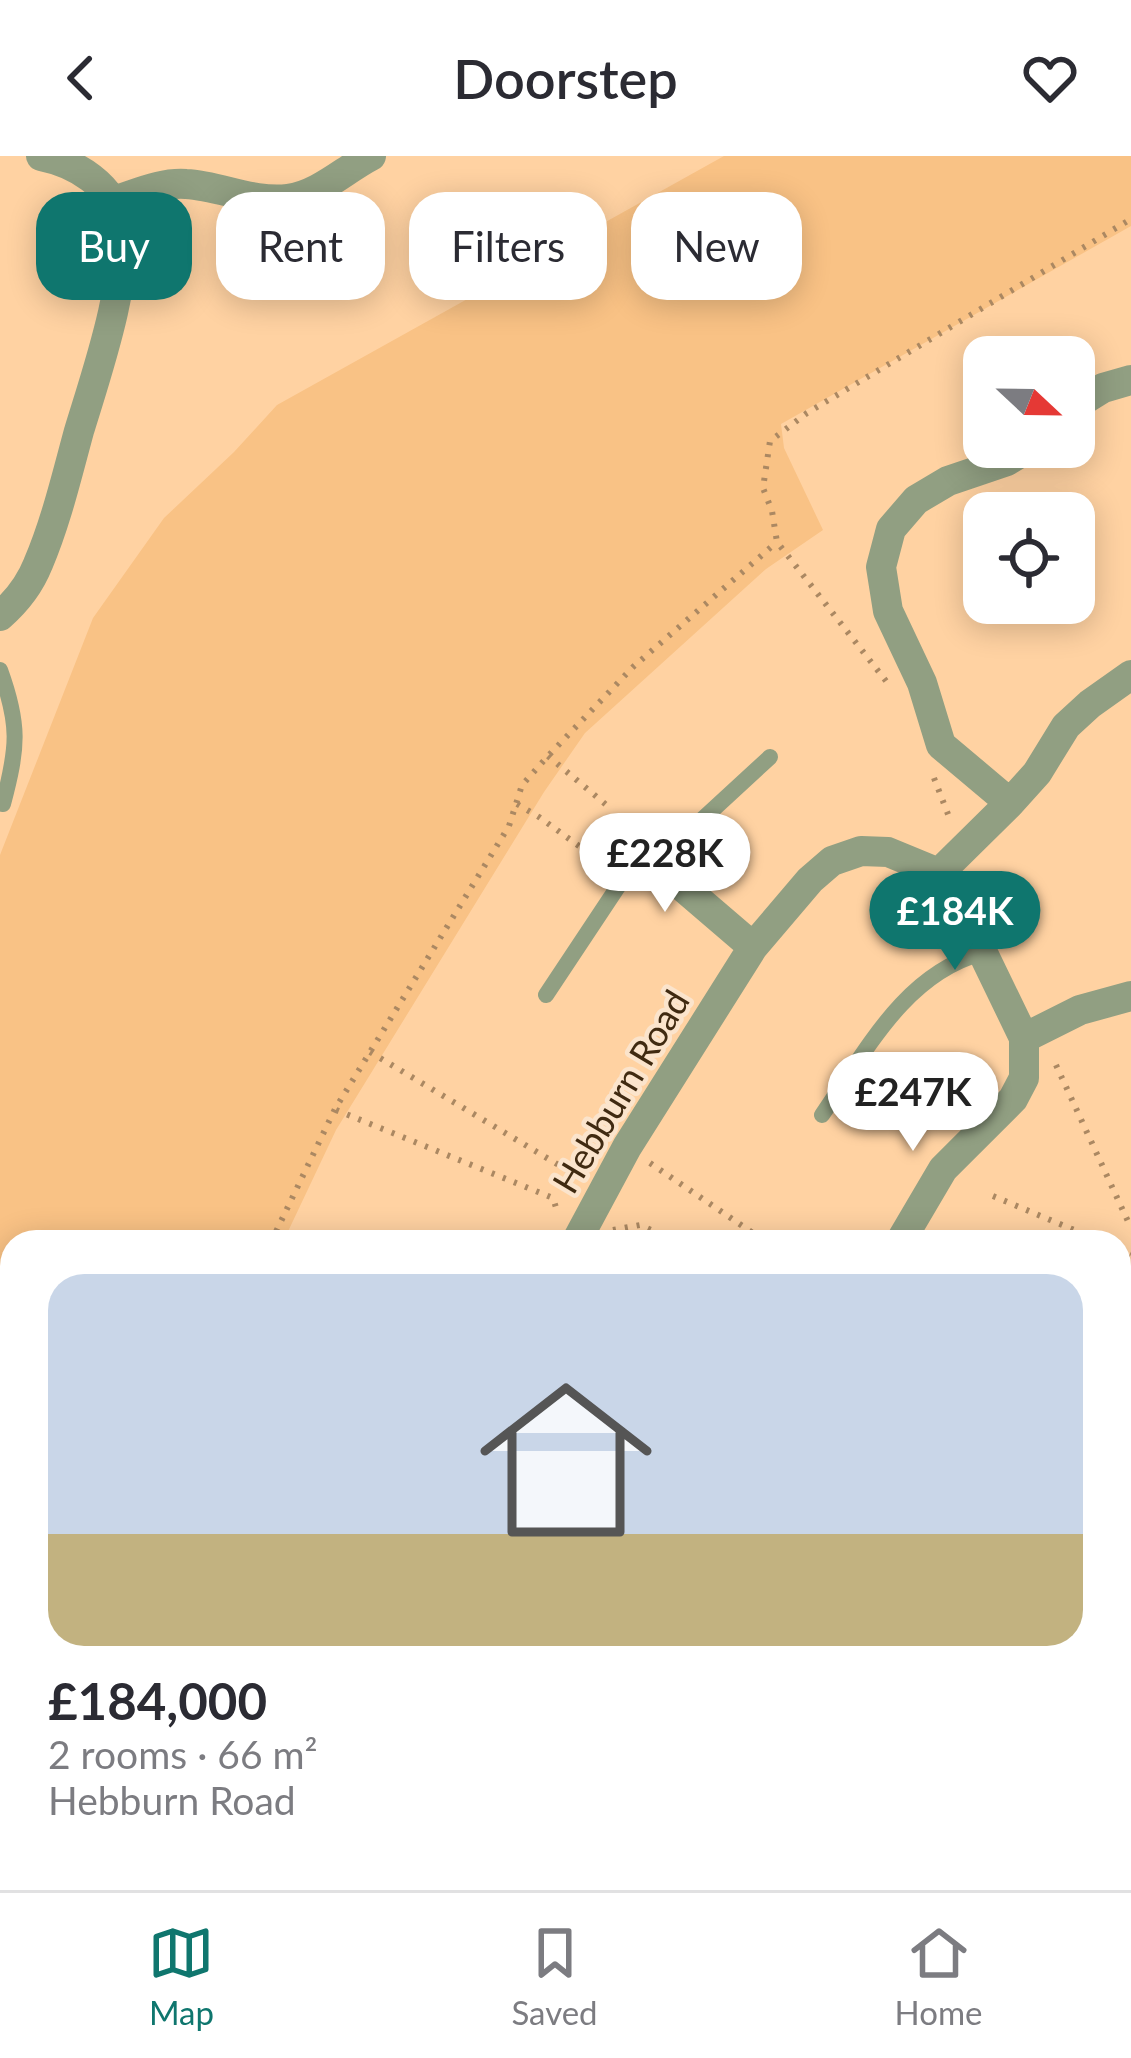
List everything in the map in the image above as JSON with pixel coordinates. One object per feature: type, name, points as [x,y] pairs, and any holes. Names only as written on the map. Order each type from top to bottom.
[{"type":"street","points":[[40,156],[62,160],[89,175],[105,192]]},
{"type":"street","points":[[143,192],[189,184],[253,198],[290,199],[316,190],[371,156]]},
{"type":"street","points":[[0,616],[15,603],[37,567],[114,300]]},
{"type":"street","points":[[1095,393],[1131,380]]},
{"type":"street","points":[[986,468],[948,481],[916,500],[891,529],[881,566],[888,611],[922,683],[941,745],[1010,802]]},
{"type":"street","points":[[907,1230],[943,1169],[1013,1099],[1024,1078],[1034,1034],[982,953],[939,872],[1010,802],[1066,726],[1131,675]]},
{"type":"street","points":[[609,838],[655,863],[753,947]]},
{"type":"street","name":"Hebburn Road","points":[[568,1230],[627,1147],[753,947],[811,880],[832,861],[861,851],[888,852],[939,872]]},
{"type":"street","points":[[1034,1034],[1080,1010],[1131,996]]},
{"type":"lane","points":[[0,670],[17,730],[3,804]]},
{"type":"lane","points":[[546,995],[627,873],[655,863],[770,757]]},
{"type":"lane","points":[[822,1115],[915,988],[958,960],[982,953]]},
{"type":"path","points":[[892,690],[777,542],[763,488],[770,441],[807,412],[1131,219]]},
{"type":"path","points":[[277,1230],[335,1109],[509,826],[522,785],[633,667],[777,542]]},
{"type":"path","points":[[517,804],[593,856],[625,821],[548,756]]},
{"type":"path","points":[[931,771],[962,851]]},
{"type":"path","points":[[1034,1034],[1064,1085],[1131,1228]]},
{"type":"path","points":[[370,1052],[567,1170],[588,1162]]},
{"type":"path","points":[[335,1109],[553,1198],[568,1230]]},
{"type":"path","points":[[647,1161],[748,1230]]},
{"type":"path","points":[[993,1196],[1074,1230]]},
{"type":"path","points":[[616,1230],[640,1226],[650,1230]]},
{"type":"shaded area","points":[[724,156],[1131,156],[1131,226],[781,424],[784,448],[823,530],[766,569],[585,733],[336,1130],[289,1230],[0,1230],[0,855],[93,618],[164,518],[277,405],[465,300],[607,300],[607,221],[631,208],[631,300],[802,300],[802,192],[659,192]]}]
